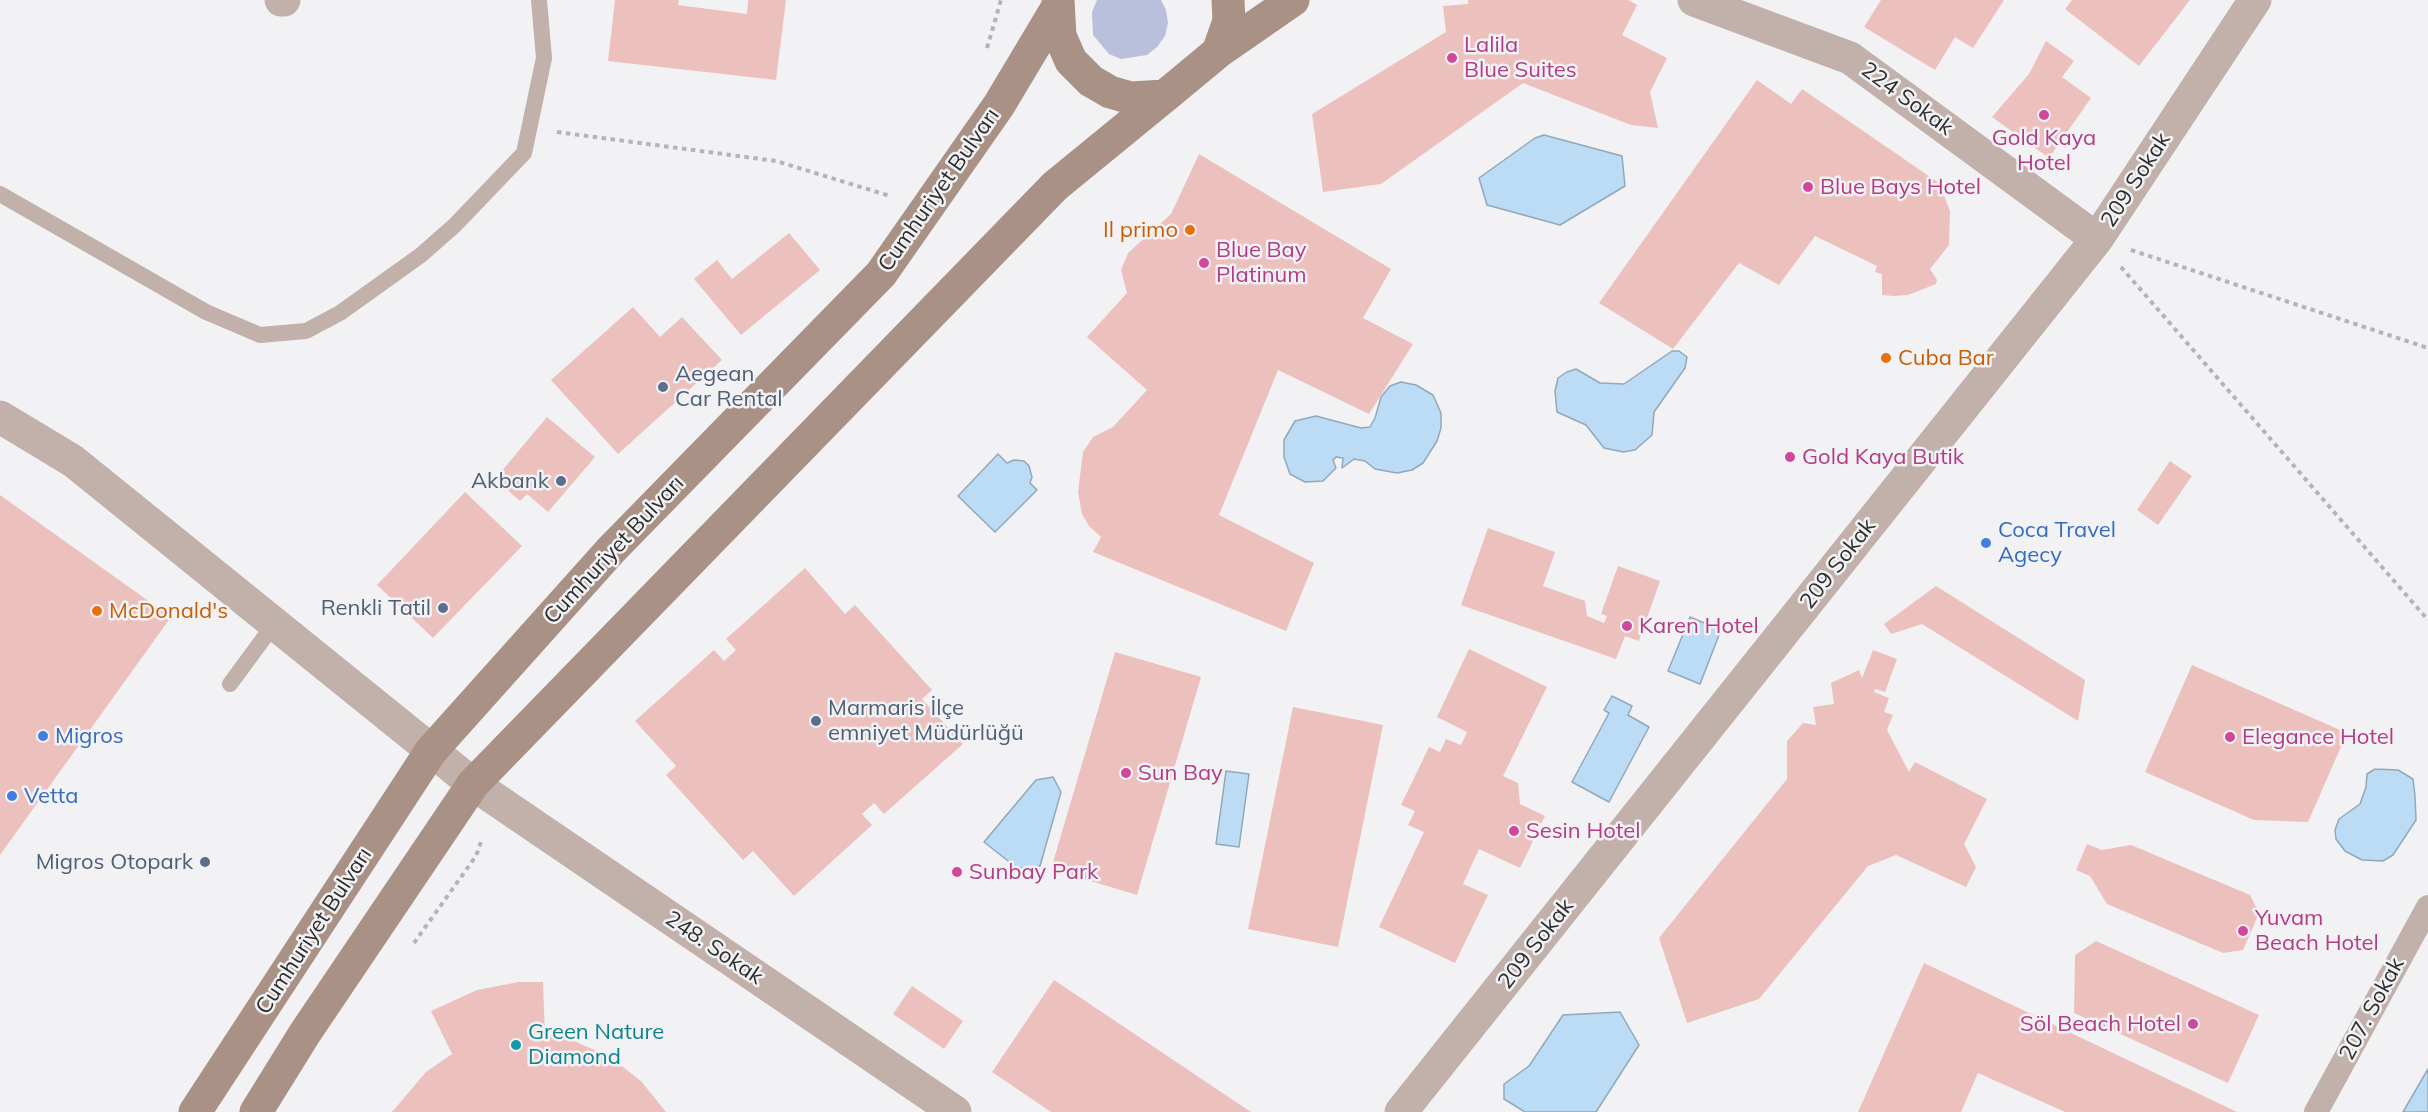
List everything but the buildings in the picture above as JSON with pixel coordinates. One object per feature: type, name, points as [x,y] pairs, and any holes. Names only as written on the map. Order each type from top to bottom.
[{"type":"main road","points":[[1218,52],[1229,21],[1228,0]]},
{"type":"main road","points":[[256,1112],[305,1034],[473,784],[1055,186],[1218,52],[1293,0]]},
{"type":"main road","points":[[1058,4],[1060,36],[1071,61],[1091,81],[1110,92],[1131,98],[1165,96]]},
{"type":"main road","name":"Cumhuriyet Bulvarı","points":[[195,1112],[431,751],[611,550],[881,274],[999,105],[1058,4]]},
{"type":"street","name":"224 Sokak","points":[[1694,0],[1851,57],[2097,239]]},
{"type":"street","name":"209 Sokak","points":[[1401,1112],[2097,239],[2255,0]]},
{"type":"street","name":"248. Sokak","points":[[0,417],[73,460],[473,784],[955,1112]]},
{"type":"street","name":"207. Sokak","points":[[2316,1112],[2428,907]]},
{"type":"lane","points":[[0,194],[206,312],[260,335],[306,331],[340,313],[421,255],[455,225],[524,153],[544,57],[539,0]]},
{"type":"lane","points":[[230,684],[275,623]]},
{"type":"path","points":[[529,129],[776,161],[900,200]]},
{"type":"path","points":[[2097,239],[2428,348]]},
{"type":"path","points":[[2097,239],[2428,620]]},
{"type":"shaded area","points":[[1097,0],[1161,0],[1166,10],[1168,23],[1165,36],[1147,55],[1121,59],[1109,54],[1093,35],[1092,12]]},
{"type":"shaded area","points":[[1544,135],[1622,156],[1625,186],[1560,225],[1487,205],[1479,178],[1535,138]]},
{"type":"shaded area","points":[[1672,351],[1679,351],[1687,357],[1685,368],[1654,412],[1652,435],[1635,450],[1623,452],[1604,448],[1586,425],[1557,412],[1555,391],[1558,378],[1567,372],[1576,369],[1600,383],[1624,384]]},
{"type":"shaded area","points":[[1401,382],[1416,385],[1433,395],[1441,413],[1441,428],[1437,441],[1423,463],[1412,470],[1397,473],[1375,469],[1365,461],[1354,459],[1342,468],[1343,458],[1336,457],[1333,460],[1336,468],[1323,481],[1305,482],[1290,474],[1284,457],[1284,440],[1295,421],[1316,416],[1361,428],[1370,427],[1381,397],[1390,386]]},
{"type":"shaded area","points":[[998,454],[1007,463],[1014,460],[1024,461],[1029,466],[1032,477],[1030,483],[1037,490],[995,532],[958,496]]},
{"type":"shaded area","points":[[1690,617],[1721,630],[1700,684],[1668,671]]},
{"type":"shaded area","points":[[1612,696],[1632,706],[1628,715],[1649,727],[1609,802],[1572,782],[1609,713],[1604,710]]},
{"type":"shaded area","points":[[2375,769],[2398,770],[2413,779],[2415,796],[2416,820],[2393,855],[2383,861],[2362,860],[2345,851],[2336,839],[2335,830],[2339,819],[2360,804],[2366,787],[2367,774]]},
{"type":"shaded area","points":[[1226,771],[1249,774],[1239,847],[1216,844]]},
{"type":"shaded area","points":[[1053,777],[1061,792],[1040,866],[1017,868],[984,842],[1036,780]]},
{"type":"shaded area","points":[[1620,1012],[1639,1045],[1596,1112],[1525,1112],[1504,1099],[1504,1084],[1529,1066],[1563,1015]]},
{"type":"shaded area","points":[[2428,1069],[2428,1112],[2403,1112]]},
{"type":"place","name":"Lalila Blue Suites","points":[[1452,58]]},
{"type":"place","name":"Gold Kaya Hotel","points":[[2044,115]]},
{"type":"place","name":"Blue Bays Hotel","points":[[1808,187]]},
{"type":"place","name":"Il primo","points":[[1190,230]]},
{"type":"place","name":"Blue Bay Platinum","points":[[1204,263]]},
{"type":"place","name":"Cuba Bar","points":[[1886,358]]},
{"type":"place","name":"Aegean Car Rental","points":[[663,387]]},
{"type":"place","name":"Gold Kaya Butik","points":[[1790,457]]},
{"type":"place","name":"Akbank","points":[[561,481]]},
{"type":"place","name":"Coca Travel Agecy","points":[[1986,543]]},
{"type":"place","name":"Renkli Tatil","points":[[443,608]]},
{"type":"place","name":"McDonald's","points":[[97,611]]},
{"type":"place","name":"Karen Hotel","points":[[1627,626]]},
{"type":"place","name":"Marmaris İlçe emniyet Müdürlüğü","points":[[816,721]]},
{"type":"place","name":"Migros","points":[[43,736]]},
{"type":"place","name":"Elegance Hotel","points":[[2230,737]]},
{"type":"place","name":"Sun Bay","points":[[1126,773]]},
{"type":"place","name":"Vetta","points":[[12,796]]},
{"type":"place","name":"Sesin Hotel","points":[[1514,831]]},
{"type":"place","name":"Migros Otopark","points":[[205,862]]},
{"type":"place","name":"Sunbay Park","points":[[957,872]]},
{"type":"place","name":"Yuvam Beach Hotel","points":[[2243,931]]},
{"type":"place","name":"Söl Beach Hotel","points":[[2193,1024]]},
{"type":"place","name":"Green Nature Diamond","points":[[516,1045]]}]
